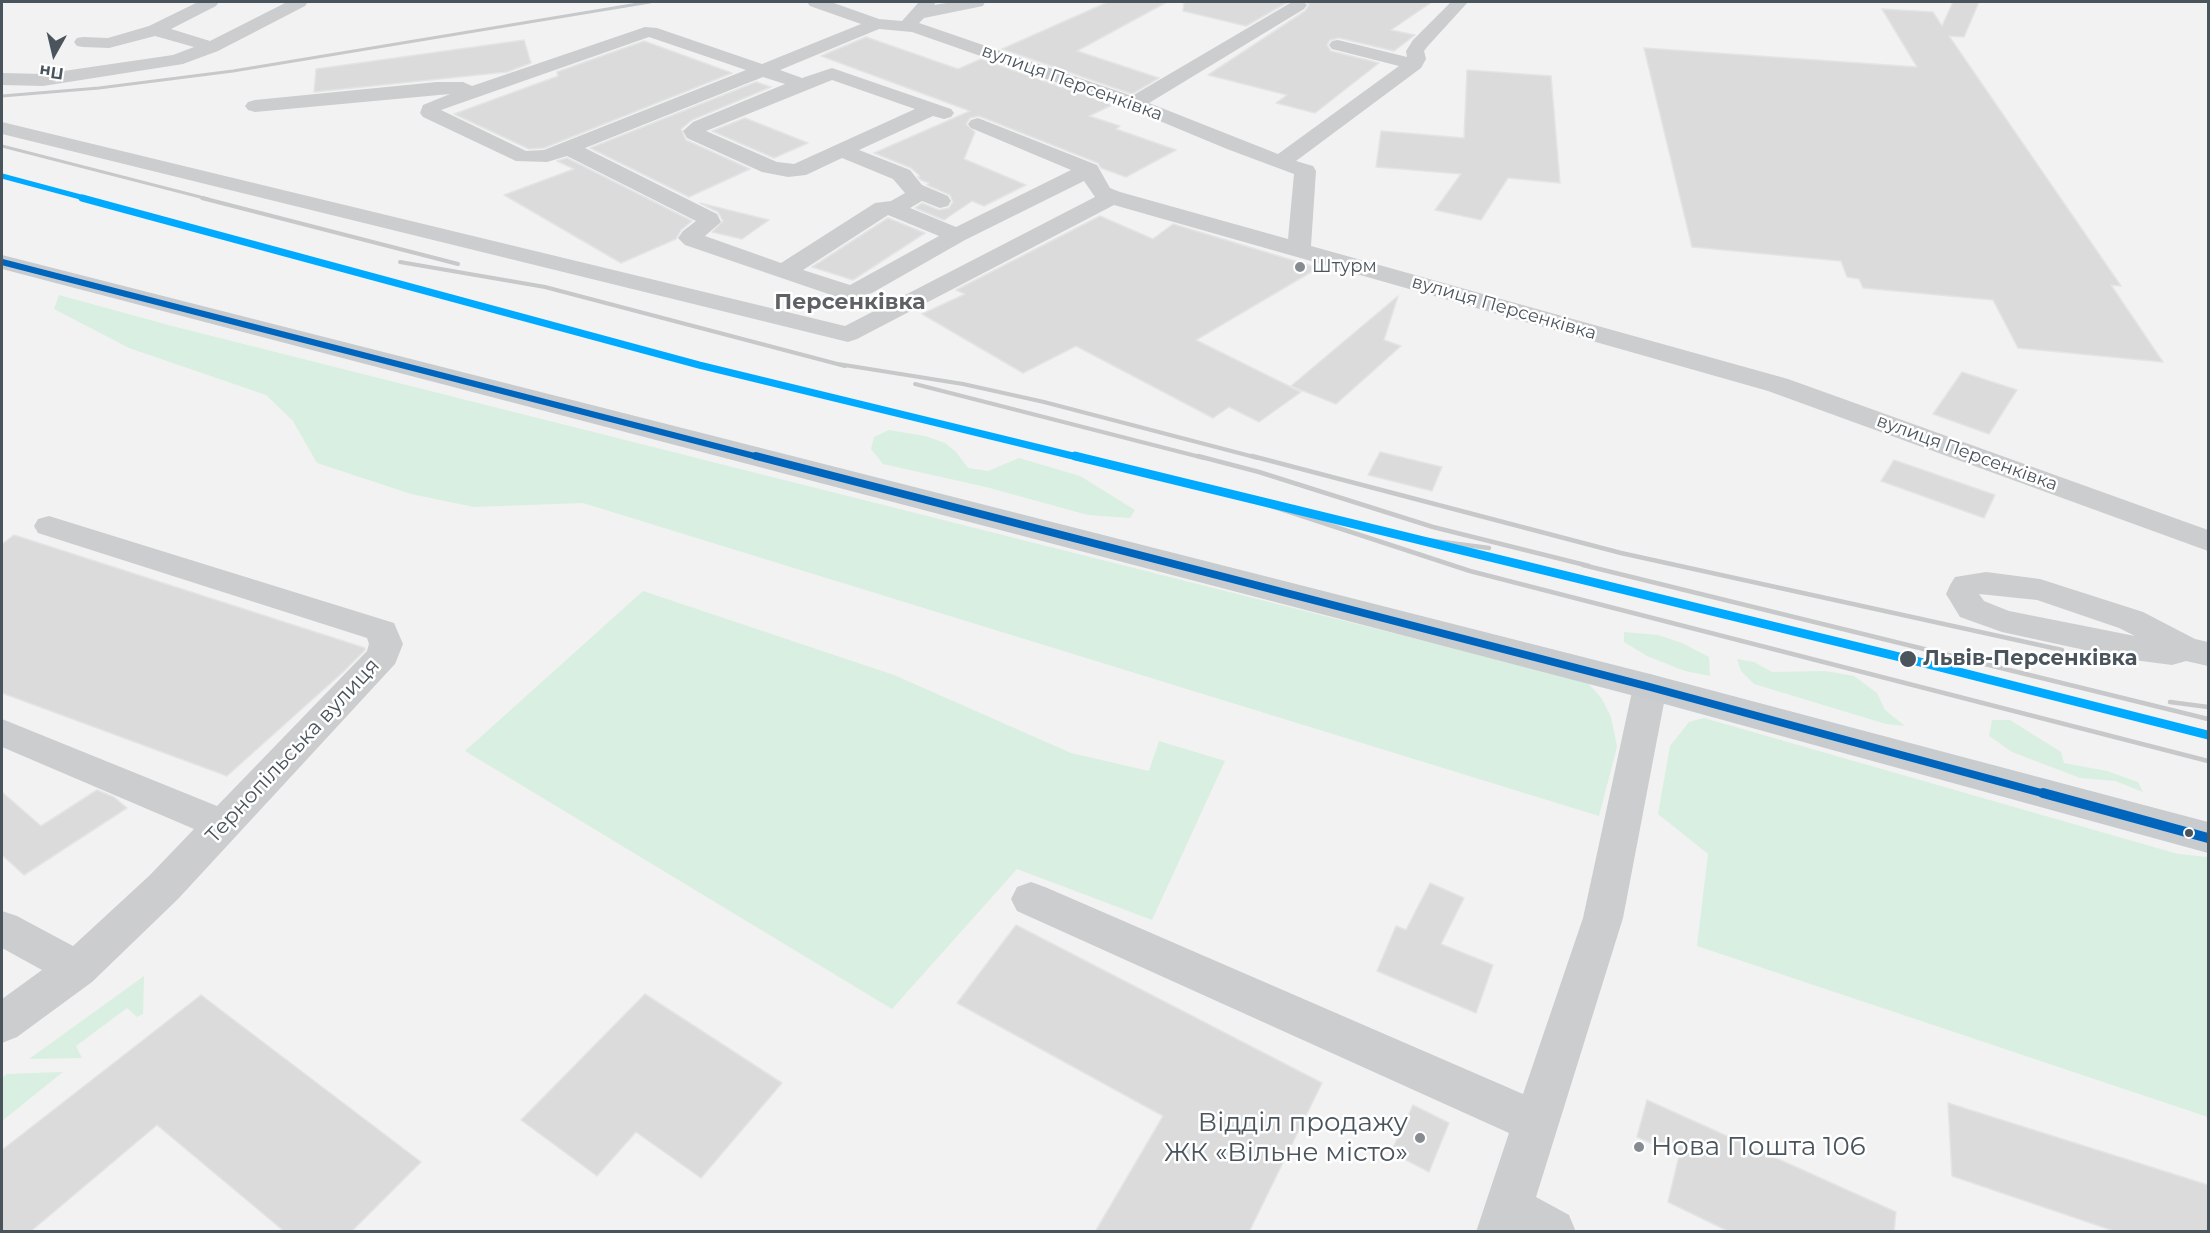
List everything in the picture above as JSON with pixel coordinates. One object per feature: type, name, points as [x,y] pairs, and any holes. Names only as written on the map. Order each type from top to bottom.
[{"type":"main road","points":[[2,262],[1650,687],[2208,838]]},
{"type":"street","points":[[83,42],[109,42],[155,30],[210,2]]},
{"type":"street","points":[[2,79],[44,81],[176,60],[212,47],[299,2]]},
{"type":"street","points":[[816,2],[877,24]]},
{"type":"street","points":[[802,84],[762,70],[645,32],[434,106],[430,109],[430,113],[523,157],[547,156],[568,148],[762,70],[877,24],[977,2]]},
{"type":"street","points":[[1281,162],[1414,64],[1417,59],[1415,51],[1419,44],[1460,2]]},
{"type":"street","points":[[1133,103],[1298,5]]},
{"type":"street","name":"вулиця Персенківка","points":[[919,14],[1234,145],[1305,171],[1299,250],[1778,385],[2208,541]]},
{"type":"street","points":[[155,30],[212,47]]},
{"type":"street","points":[[1338,45],[1414,64]]},
{"type":"street","points":[[932,109],[798,170],[788,171],[770,167],[694,134],[693,131],[700,126],[802,84],[832,74],[975,122],[1089,170],[1101,192],[1112,197],[1299,250]]},
{"type":"street","points":[[255,106],[437,88],[459,88],[472,93]]},
{"type":"street","points":[[2,128],[848,334],[1112,197]]},
{"type":"street","points":[[568,148],[709,219],[710,222],[691,236],[693,240],[843,292],[854,292],[957,235],[1089,170]]},
{"type":"street","points":[[783,272],[883,208],[896,207],[931,197],[906,183],[902,175],[842,150]]},
{"type":"street","points":[[896,207],[897,211],[957,235]]},
{"type":"street","name":"Тернопільська вулиця","points":[[2,1023],[77,969],[164,887],[383,656],[386,644],[382,631],[48,526]]},
{"type":"street","points":[[1986,583],[2040,590],[2131,620],[2197,652],[2172,653],[2126,647],[2002,621],[1972,609],[1962,594],[1966,585],[1986,583]]},
{"type":"street","points":[[1552,1232],[1504,1220],[1603,918],[1650,687]]},
{"type":"street","points":[[2,732],[224,825]]},
{"type":"street","points":[[1030,898],[1537,1123]]},
{"type":"street","points":[[2,928],[77,969]]},
{"type":"green space","points":[[59,295],[172,326],[1587,682],[1602,699],[1611,717],[1617,747],[1599,816],[583,503],[474,507],[411,494],[317,463],[293,421],[266,395],[129,348],[54,309]]},
{"type":"green space","points":[[889,430],[925,436],[945,443],[956,452],[968,468],[988,471],[1019,458],[1080,476],[1135,510],[1130,518],[1088,515],[986,487],[883,464],[871,449],[874,437]]},
{"type":"green space","points":[[643,591],[894,675],[1071,753],[1149,771],[1159,741],[1225,761],[1152,920],[1017,869],[892,1009],[465,751]]},
{"type":"green space","points":[[1624,632],[1658,635],[1682,643],[1709,657],[1710,676],[1685,671],[1647,656],[1624,642]]},
{"type":"green space","points":[[1737,659],[1754,662],[1772,672],[1825,671],[1854,676],[1877,693],[1885,710],[1905,726],[1886,724],[1754,684],[1741,671]]},
{"type":"green space","points":[[1704,718],[2178,854],[2208,857],[2208,1117],[1697,946],[1708,854],[1658,814],[1670,746],[1689,722]]},
{"type":"green space","points":[[1992,720],[2010,720],[2061,752],[2064,763],[2107,771],[2138,782],[2143,792],[2115,781],[2080,778],[2012,752],[1989,736]]},
{"type":"green space","points":[[144,976],[143,1014],[137,1017],[127,1008],[76,1046],[82,1058],[29,1059]]},
{"type":"green space","points":[[63,1072],[2,1121],[2,1078],[7,1074]]},
{"type":"building","points":[[1108,2],[1167,2],[1077,51],[1159,78],[1132,94],[1002,49]]},
{"type":"building","points":[[1184,2],[1288,2],[1246,26],[1183,11]]},
{"type":"building","points":[[1307,2],[1432,2],[1391,30],[1415,35],[1394,51],[1339,38],[1330,40],[1327,45],[1331,51],[1379,63],[1315,113],[1276,103],[1287,95],[1208,75],[1305,11],[1309,5]]},
{"type":"building","points":[[1953,2],[1979,2],[1964,37],[1949,36],[2121,286],[2111,285],[2163,362],[2018,348],[1993,300],[1863,288],[1859,279],[1847,277],[1841,261],[1692,247],[1644,48],[1917,67],[1882,9],[1933,12],[1942,26]]},
{"type":"building","points":[[866,37],[958,69],[981,59],[1112,105],[1089,116],[1120,126],[1116,129],[1176,150],[1126,177],[1101,168],[1098,163],[979,116],[970,118],[966,124],[975,132],[964,159],[1026,185],[984,206],[972,201],[944,220],[915,208],[922,203],[939,210],[949,208],[953,202],[950,195],[927,185],[929,183],[921,180],[911,168],[874,153],[970,111],[821,56]]},
{"type":"building","points":[[524,40],[531,63],[507,72],[314,92],[316,69]]},
{"type":"building","points":[[644,41],[732,73],[544,148],[529,149],[454,114],[558,76],[557,72]]},
{"type":"building","points":[[1467,70],[1551,76],[1560,183],[1508,178],[1481,220],[1435,210],[1461,174],[1376,167],[1381,131],[1464,138]]},
{"type":"building","points":[[756,82],[771,87],[692,120],[681,129],[686,140],[750,169],[689,197],[590,148]]},
{"type":"building","points":[[745,118],[808,143],[774,158],[712,131]]},
{"type":"building","points":[[567,158],[692,221],[681,230],[676,239],[621,263],[504,195],[574,169],[557,161]]},
{"type":"building","points":[[700,203],[769,220],[742,239],[712,232],[723,221],[718,212]]},
{"type":"building","points":[[1100,216],[1153,239],[1173,224],[1318,268],[1196,340],[1301,392],[1259,422],[1229,407],[1213,418],[1076,346],[1023,373],[922,314],[965,294],[956,290]]},
{"type":"building","points":[[888,218],[925,233],[853,280],[812,267]]},
{"type":"building","points":[[1398,296],[1384,340],[1401,346],[1336,404],[1291,386]]},
{"type":"building","points":[[1962,372],[2017,390],[1989,434],[1933,414]]},
{"type":"building","points":[[1380,452],[1442,467],[1432,491],[1368,475]]},
{"type":"building","points":[[1894,460],[1995,495],[1984,518],[1881,481]]},
{"type":"building","points":[[14,535],[365,648],[365,650],[227,776],[2,693],[2,544]]},
{"type":"building","points":[[97,790],[114,797],[127,808],[24,875],[2,855],[2,792],[41,826]]},
{"type":"building","points":[[1430,883],[1464,898],[1441,944],[1493,965],[1476,1013],[1377,971],[1396,926],[1406,930]]},
{"type":"building","points":[[1016,925],[1322,1083],[1249,1232],[1095,1232],[1163,1116],[957,1003]]},
{"type":"building","points":[[645,994],[782,1083],[701,1178],[636,1132],[597,1176],[521,1120]]},
{"type":"building","points":[[201,995],[421,1162],[351,1232],[285,1232],[157,1125],[30,1232],[2,1232],[2,1150]]},
{"type":"building","points":[[1647,1100],[1896,1212],[1894,1232],[1730,1232],[1668,1202],[1679,1156],[1637,1137]]},
{"type":"building","points":[[1948,1103],[2208,1185],[2208,1232],[2117,1232],[1952,1176]]},
{"type":"building","name":"Відділ продажу ЖК «Вільне місто»","points":[[1413,1105],[1449,1123],[1429,1172],[1391,1152]]},
{"type":"railway","points":[[2,96],[99,88],[233,71],[650,2]]},
{"type":"railway","points":[[2,146],[208,199]]},
{"type":"railway","points":[[202,198],[458,264]]},
{"type":"railway","points":[[400,262],[545,287],[845,366]]},
{"type":"railway","points":[[838,364],[963,384],[1044,402],[1258,458]]},
{"type":"railway","points":[[915,384],[1204,458]]},
{"type":"railway","points":[[1198,456],[1259,472],[1433,527],[1589,566]]},
{"type":"railway","points":[[1252,456],[1621,553],[2062,650]]},
{"type":"railway","points":[[1250,499],[1470,571],[2208,761]]},
{"type":"railway","points":[[1396,536],[1489,548]]},
{"type":"railway","points":[[1583,565],[2208,719]]},
{"type":"railway","points":[[2170,702],[2208,707]]},
{"type":"transit line","points":[[2,176],[699,365],[1908,659],[2208,735]]},
{"type":"transit line","points":[[2,262],[1650,687],[2208,838]]},
{"type":"place","name":"Штурм","points":[[1300,267]]},
{"type":"place","name":"Львів-Персенківка","points":[[1908,659]]},
{"type":"place","name":"Відділ продажу ЖК «Вільне місто»","points":[[1420,1138]]},
{"type":"place","name":"Нова Пошта 106","points":[[1639,1147]]},
{"type":"district","name":"Персенківка","points":[[850,303]]}]
